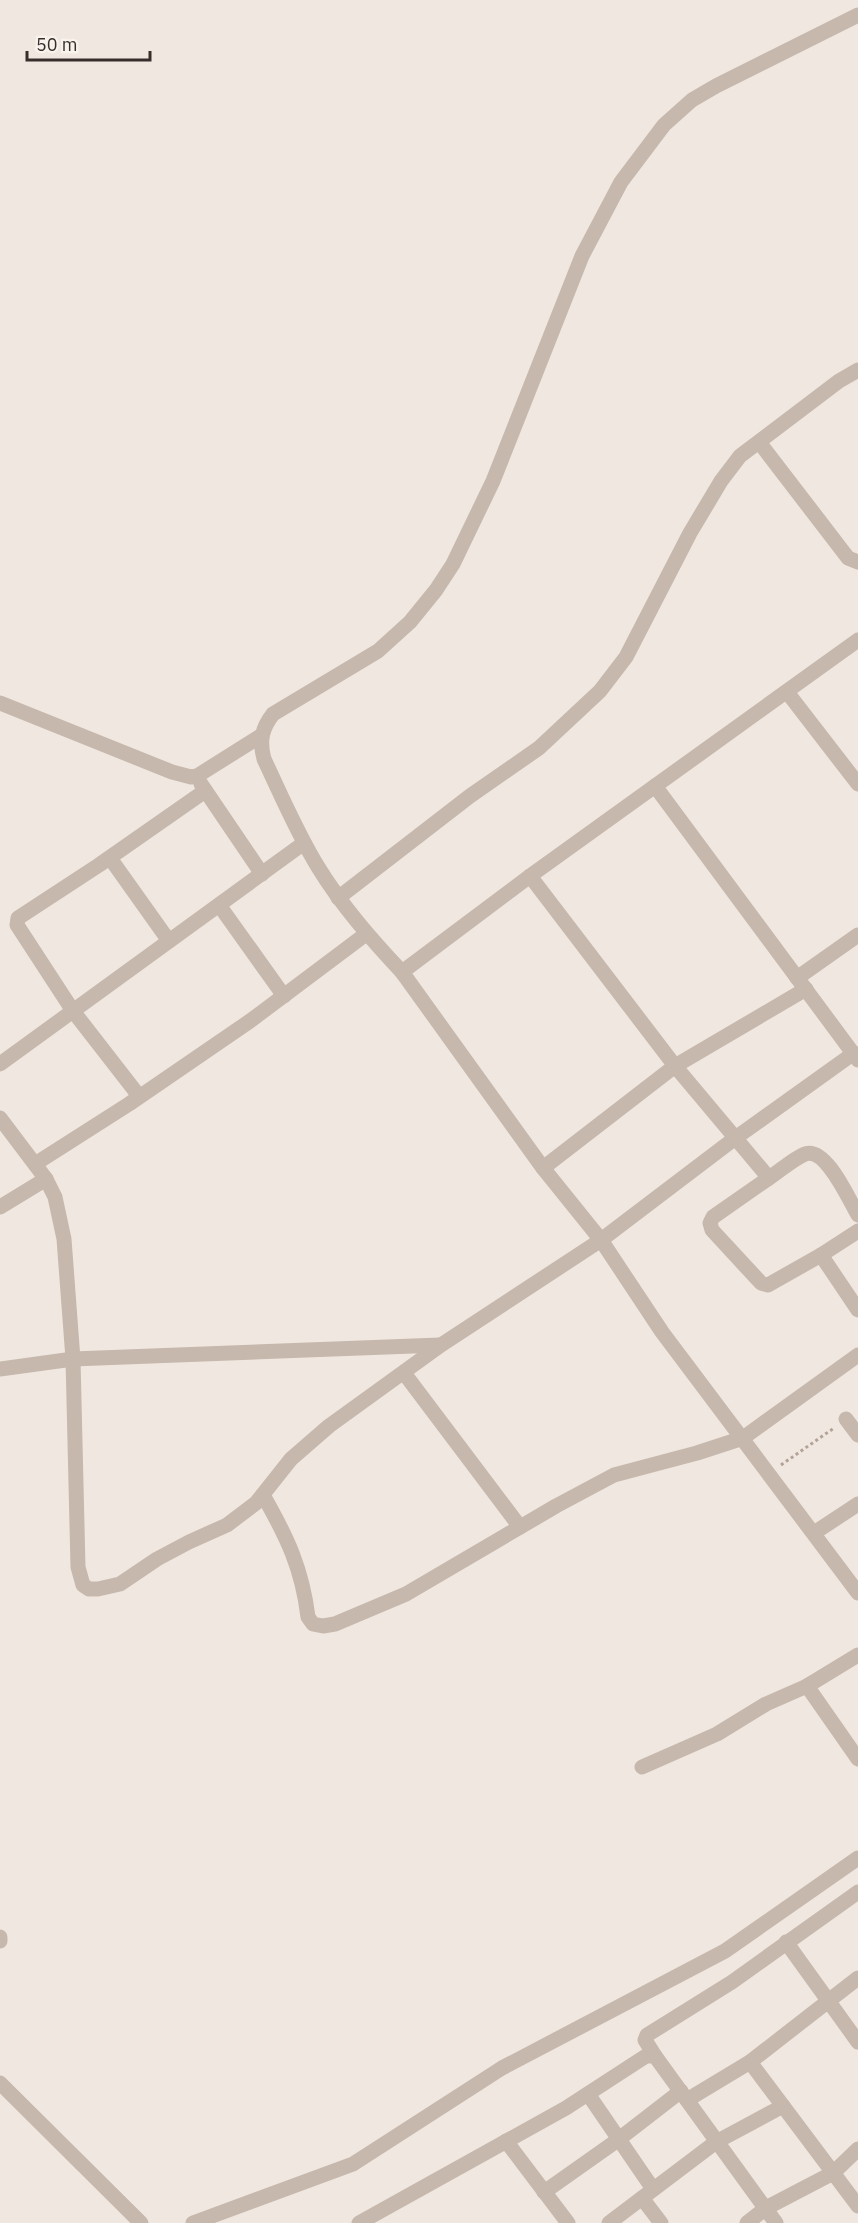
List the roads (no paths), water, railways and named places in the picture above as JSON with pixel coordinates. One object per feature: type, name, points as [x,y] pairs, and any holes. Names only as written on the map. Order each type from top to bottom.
[{"type":"street","points":[[857,1591],[662,1332],[601,1240],[543,1168],[402,972],[366,934],[338,898],[304,843],[264,759],[261,747],[262,735],[273,714],[378,651],[410,622],[436,590],[453,564],[493,481],[582,256],[621,182],[664,125],[692,100],[716,86],[858,15]]},
{"type":"street","points":[[338,898],[470,796],[539,747],[600,691],[626,657],[690,533],[721,481],[740,456],[839,381],[858,370]]},
{"type":"street","points":[[759,442],[848,558],[858,562]]},
{"type":"street","points":[[402,972],[530,876],[858,640]]},
{"type":"street","points":[[787,692],[858,784]]},
{"type":"street","points":[[0,703],[172,772],[191,777],[197,776],[262,735]]},
{"type":"street","points":[[197,776],[262,874]]},
{"type":"street","points":[[0,1118],[46,1179],[55,1197],[64,1239],[73,1359],[78,1567],[83,1585],[90,1589],[120,1584],[168,1553],[227,1525],[256,1503],[291,1460],[329,1426],[441,1346],[601,1240],[735,1139],[856,1056],[655,786]]},
{"type":"street","points":[[139,1096],[73,1011],[16,922],[18,918],[206,792]]},
{"type":"street","points":[[0,1064],[304,843]]},
{"type":"street","points":[[110,858],[169,941]]},
{"type":"street","points":[[530,876],[675,1066],[769,1178]]},
{"type":"street","points":[[219,905],[284,996]]},
{"type":"street","points":[[35,1164],[284,996],[366,934]]},
{"type":"street","points":[[543,1168],[675,1066],[801,983],[858,935]]},
{"type":"street","points":[[858,1215],[832,1170],[820,1156],[814,1153],[806,1154],[769,1178],[713,1217],[710,1223],[712,1230],[761,1283],[768,1285],[858,1231]]},
{"type":"street","points":[[0,1207],[46,1179]]},
{"type":"street","points":[[821,1255],[858,1310]]},
{"type":"street","points":[[0,1369],[73,1359],[441,1346]]},
{"type":"street","points":[[263,1494],[284,1532],[299,1567],[308,1617],[313,1624],[323,1626],[335,1624],[406,1594],[614,1475],[743,1438],[858,1355]]},
{"type":"street","points":[[404,1373],[520,1527]]},
{"type":"street","points":[[846,1419],[858,1435]]},
{"type":"street","points":[[814,1533],[858,1504]]},
{"type":"street","points":[[642,1767],[717,1734],[766,1704],[807,1686],[858,1655]]},
{"type":"street","points":[[807,1686],[858,1759]]},
{"type":"street","points":[[194,2223],[353,2163],[502,2068],[725,1951],[858,1858]]},
{"type":"street","points":[[776,2223],[645,2040],[647,2036],[732,1982],[786,1942],[855,1899]]},
{"type":"street","points":[[786,1942],[858,2042]]},
{"type":"street","points":[[544,2192],[684,2096],[750,2062],[858,1978]]},
{"type":"street","points":[[358,2223],[588,2094],[646,2056],[655,2056]]},
{"type":"street","points":[[750,2062],[858,2206]]},
{"type":"street","points":[[0,2083],[141,2223]]},
{"type":"street","points":[[588,2094],[619,2139],[661,2223]]},
{"type":"street","points":[[609,2223],[716,2142],[783,2106]]},
{"type":"street","points":[[506,2141],[568,2223]]},
{"type":"street","points":[[747,2223],[766,2208],[833,2173],[858,2149]]}]
